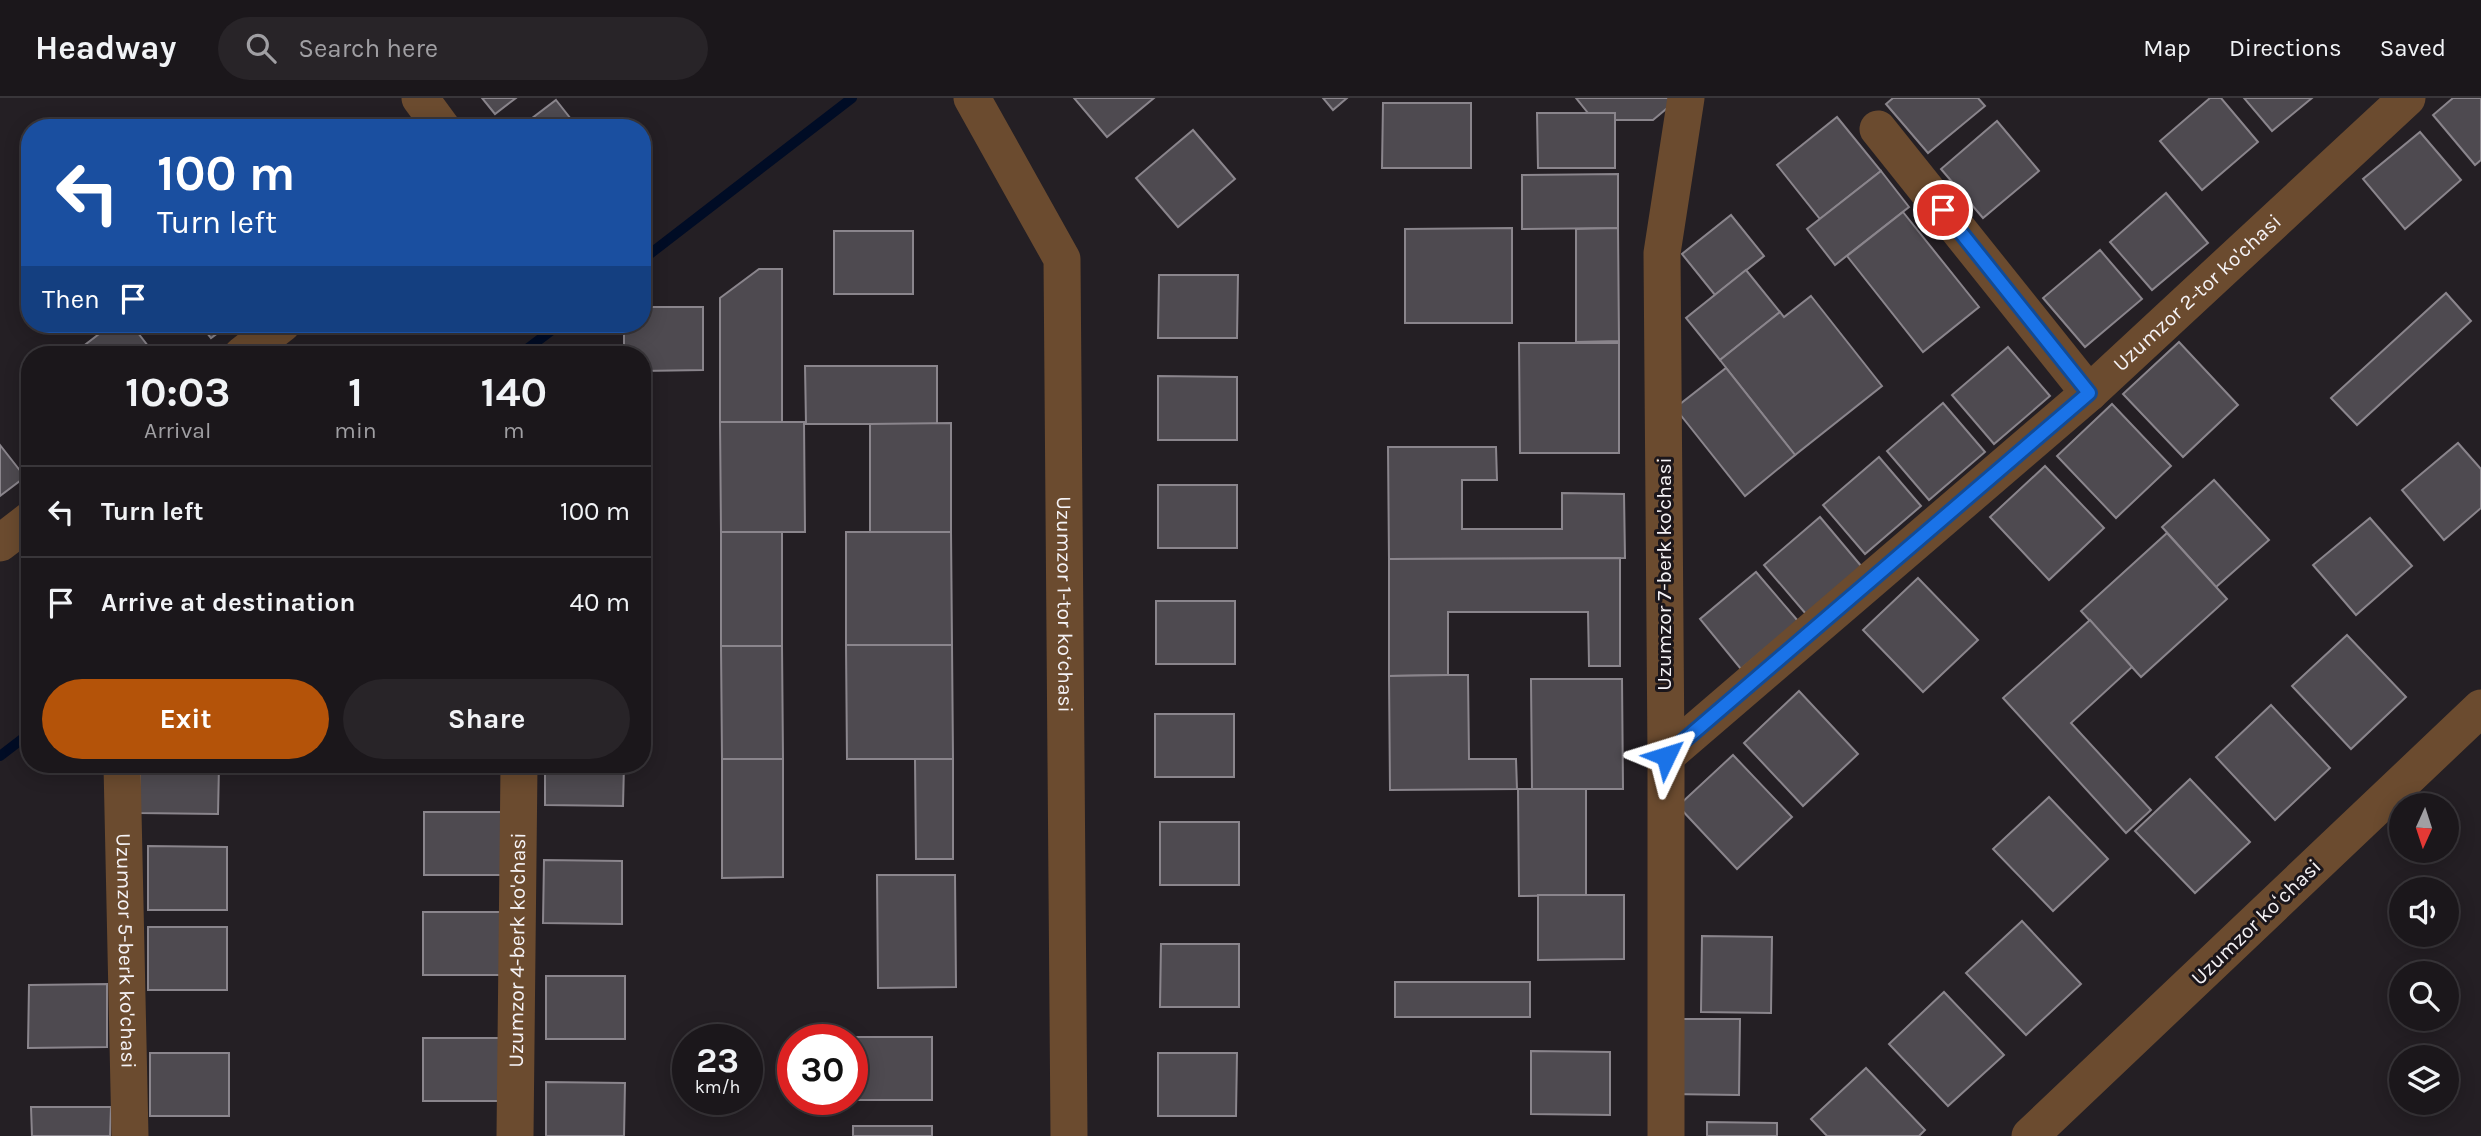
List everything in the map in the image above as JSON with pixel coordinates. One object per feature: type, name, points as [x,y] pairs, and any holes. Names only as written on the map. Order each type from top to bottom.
[{"type":"street","points":[[421,98],[436,119]]},
{"type":"street","name":"Uzumzor 1-tor ko‘chasi","points":[[972,98],[1062,258],[1069,1136]]},
{"type":"street","name":"Uzumzor 7-berk ko'chasi","points":[[1665,1136],[1666,756],[1662,253],[1686,98]]},
{"type":"street","name":"Uzumzor 2-tor ko'chasi","points":[[1666,756],[2089,393],[2392,103]]},
{"type":"street","points":[[1878,129],[2089,393]]},
{"type":"street","points":[[254,346],[270,333]]},
{"type":"street","points":[[0,543],[21,527]]},
{"type":"street","name":"Uzumzor koʻchasi","points":[[2030,1136],[2481,708]]},
{"type":"street","name":"Uzumzor 5-berk ko'chasi","points":[[122,773],[130,1136]]},
{"type":"street","name":"Uzumzor 4-berk ko'chasi","points":[[515,1136],[519,773]]},
{"type":"building","points":[[482,98],[516,98],[495,114]]},
{"type":"building","points":[[1074,98],[1154,98],[1107,137]]},
{"type":"building","points":[[1323,98],[1347,98],[1333,110]]},
{"type":"building","points":[[1576,98],[1668,98],[1672,104],[1653,120],[1615,120],[1615,113],[1588,113]]},
{"type":"building","points":[[1893,98],[1978,98],[1985,106],[1928,153],[1886,104]]},
{"type":"building","points":[[2210,98],[2221,98],[2258,142],[2202,190],[2160,141]]},
{"type":"building","points":[[2244,98],[2312,98],[2272,131]]},
{"type":"building","points":[[2453,98],[2481,98],[2481,160],[2475,165],[2433,115]]},
{"type":"building","points":[[556,100],[571,119],[531,119]]},
{"type":"building","points":[[1383,103],[1471,103],[1471,168],[1382,168]]},
{"type":"building","points":[[1537,113],[1615,113],[1615,168],[1538,168]]},
{"type":"building","points":[[1837,117],[1881,171],[1820,219],[1777,165]]},
{"type":"building","points":[[1997,121],[2039,171],[1983,218],[1941,169]]},
{"type":"building","points":[[1193,130],[1235,179],[1178,227],[1136,178]]},
{"type":"building","points":[[2420,132],[2461,180],[2405,229],[2363,179]]},
{"type":"building","points":[[1881,171],[1909,207],[1835,265],[1807,229]]},
{"type":"building","points":[[1618,174],[1618,228],[1522,229],[1522,175]]},
{"type":"building","points":[[2166,193],[2208,243],[2152,290],[2110,242]]},
{"type":"building","points":[[1903,212],[1979,307],[1923,352],[1847,256]]},
{"type":"building","points":[[1731,215],[1764,256],[1715,295],[1682,254]]},
{"type":"building","points":[[1512,228],[1512,323],[1405,323],[1405,229]]},
{"type":"building","points":[[1618,228],[1619,341],[1576,342],[1576,229]]},
{"type":"building","points":[[834,231],[913,231],[913,294],[834,294]]},
{"type":"building","points":[[2100,250],[2142,299],[2085,347],[2043,298]]},
{"type":"building","points":[[759,269],[782,269],[782,422],[720,422],[720,298]]},
{"type":"building","points":[[1746,270],[1780,312],[1720,360],[1686,318]]},
{"type":"building","points":[[1159,275],[1238,275],[1237,338],[1158,338]]},
{"type":"building","points":[[2446,293],[2471,321],[2357,425],[2331,398]]},
{"type":"building","points":[[1811,296],[1882,386],[1795,455],[1720,360],[1780,312],[1784,317]]},
{"type":"building","points":[[651,307],[703,307],[703,370],[651,371],[651,346],[624,346],[624,333],[651,333]]},
{"type":"building","points":[[100,333],[138,333],[148,346],[83,346]]},
{"type":"building","points":[[2179,342],[2238,405],[2183,457],[2123,394]]},
{"type":"building","points":[[1519,343],[1619,343],[1619,453],[1520,453]]},
{"type":"building","points":[[2008,347],[2050,396],[1994,444],[1952,395]]},
{"type":"building","points":[[805,366],[937,366],[937,424],[806,424]]},
{"type":"building","points":[[1726,368],[1795,455],[1745,496],[1675,408]]},
{"type":"building","points":[[1158,376],[1237,377],[1237,440],[1158,440]]},
{"type":"building","points":[[1943,403],[1985,452],[1929,500],[1887,451]]},
{"type":"building","points":[[2112,404],[2171,466],[2116,518],[2057,456]]},
{"type":"building","points":[[720,422],[804,422],[805,532],[721,532]]},
{"type":"building","points":[[951,423],[951,532],[870,532],[870,424]]},
{"type":"building","points":[[2458,443],[2481,469],[2481,508],[2444,540],[2402,490]]},
{"type":"building","points":[[0,445],[21,472],[21,480],[0,496]]},
{"type":"building","points":[[1388,447],[1496,447],[1497,480],[1462,480],[1462,529],[1562,529],[1562,493],[1624,494],[1625,558],[1389,559]]},
{"type":"building","points":[[1879,457],[1921,506],[1865,554],[1823,505]]},
{"type":"building","points":[[2045,466],[2104,528],[2049,580],[1990,517]]},
{"type":"building","points":[[2214,480],[2269,540],[2216,587],[2162,527]]},
{"type":"building","points":[[1158,485],[1237,485],[1237,548],[1158,548]]},
{"type":"building","points":[[1820,517],[1862,567],[1806,614],[1764,565]]},
{"type":"building","points":[[2370,518],[2412,566],[2356,615],[2313,565]]},
{"type":"building","points":[[721,532],[782,532],[782,646],[721,646]]},
{"type":"building","points":[[846,532],[951,532],[952,645],[846,645]]},
{"type":"building","points":[[2167,533],[2227,599],[2141,677],[2081,611]]},
{"type":"building","points":[[1620,558],[1620,666],[1589,666],[1588,612],[1448,612],[1448,675],[1389,676],[1389,559]]},
{"type":"building","points":[[1756,572],[1798,621],[1741,669],[1700,619]]},
{"type":"building","points":[[1918,578],[1978,640],[1923,692],[1863,630]]},
{"type":"building","points":[[1156,601],[1235,601],[1235,664],[1156,664]]},
{"type":"building","points":[[2090,620],[2132,667],[2071,723],[2151,810],[2126,833],[2003,698]]},
{"type":"building","points":[[2347,635],[2406,697],[2351,749],[2292,686]]},
{"type":"building","points":[[846,645],[952,645],[953,759],[847,759]]},
{"type":"building","points":[[721,646],[782,646],[783,759],[722,759]]},
{"type":"building","points":[[1468,675],[1469,759],[1516,759],[1517,789],[1390,790],[1389,676]]},
{"type":"building","points":[[1531,679],[1622,679],[1623,789],[1532,789]]},
{"type":"building","points":[[1799,691],[1858,754],[1803,806],[1744,743]]},
{"type":"building","points":[[2271,705],[2330,768],[2275,820],[2216,757]]},
{"type":"building","points":[[1155,714],[1234,714],[1234,777],[1155,777]]},
{"type":"building","points":[[1733,755],[1792,817],[1737,869],[1678,806]]},
{"type":"building","points":[[722,759],[783,759],[783,877],[722,878]]},
{"type":"building","points":[[915,759],[953,759],[953,859],[916,859]]},
{"type":"building","points":[[140,773],[219,773],[218,814],[139,813]]},
{"type":"building","points":[[545,773],[624,773],[623,806],[545,805]]},
{"type":"building","points":[[2190,779],[2250,842],[2195,893],[2135,831]]},
{"type":"building","points":[[1518,789],[1586,789],[1586,895],[1519,896]]},
{"type":"building","points":[[2049,797],[2108,859],[2053,911],[1993,849]]},
{"type":"building","points":[[424,812],[503,812],[503,875],[424,875]]},
{"type":"building","points":[[1160,822],[1239,822],[1239,885],[1160,885]]},
{"type":"building","points":[[148,846],[227,847],[227,910],[148,910]]},
{"type":"building","points":[[544,860],[622,861],[622,924],[543,923]]},
{"type":"building","points":[[877,875],[955,875],[956,987],[878,988]]},
{"type":"building","points":[[1538,895],[1624,895],[1624,959],[1538,960]]},
{"type":"building","points":[[423,912],[502,912],[502,975],[423,975]]},
{"type":"building","points":[[2022,921],[2081,984],[2026,1035],[1966,973]]},
{"type":"building","points":[[148,927],[227,927],[227,990],[148,990]]},
{"type":"building","points":[[1702,936],[1772,937],[1771,1013],[1701,1012]]},
{"type":"building","points":[[1161,944],[1239,944],[1239,1007],[1160,1007]]},
{"type":"building","points":[[546,976],[625,976],[625,1039],[546,1039]]},
{"type":"building","points":[[1395,982],[1530,982],[1530,1017],[1395,1017]]},
{"type":"building","points":[[107,984],[107,1047],[28,1048],[29,985]]},
{"type":"building","points":[[1944,992],[2004,1055],[1948,1106],[1889,1044]]},
{"type":"building","points":[[1670,1019],[1740,1019],[1739,1095],[1668,1094]]},
{"type":"building","points":[[868,1037],[932,1037],[932,1100],[868,1100]]},
{"type":"building","points":[[423,1038],[502,1038],[502,1101],[423,1101]]},
{"type":"building","points":[[1531,1051],[1610,1052],[1610,1115],[1531,1114]]},
{"type":"building","points":[[150,1053],[229,1053],[229,1116],[150,1116]]},
{"type":"building","points":[[1158,1053],[1237,1053],[1236,1116],[1158,1116]]},
{"type":"building","points":[[1866,1068],[1925,1130],[1919,1136],[1827,1136],[1811,1119]]},
{"type":"building","points":[[546,1082],[625,1083],[624,1136],[546,1136]]},
{"type":"building","points":[[31,1107],[111,1107],[110,1136],[32,1136]]},
{"type":"building","points":[[1707,1122],[1777,1123],[1777,1136],[1707,1136]]},
{"type":"building","points":[[853,1126],[932,1126],[932,1136],[853,1136]]},
{"type":"waterway","points":[[651,253],[852,98]]},
{"type":"waterway","points":[[531,346],[548,333]]},
{"type":"waterway","points":[[0,756],[21,740]]},
{"type":"route","points":[[1666,756],[2089,393],[1943,210]]}]
